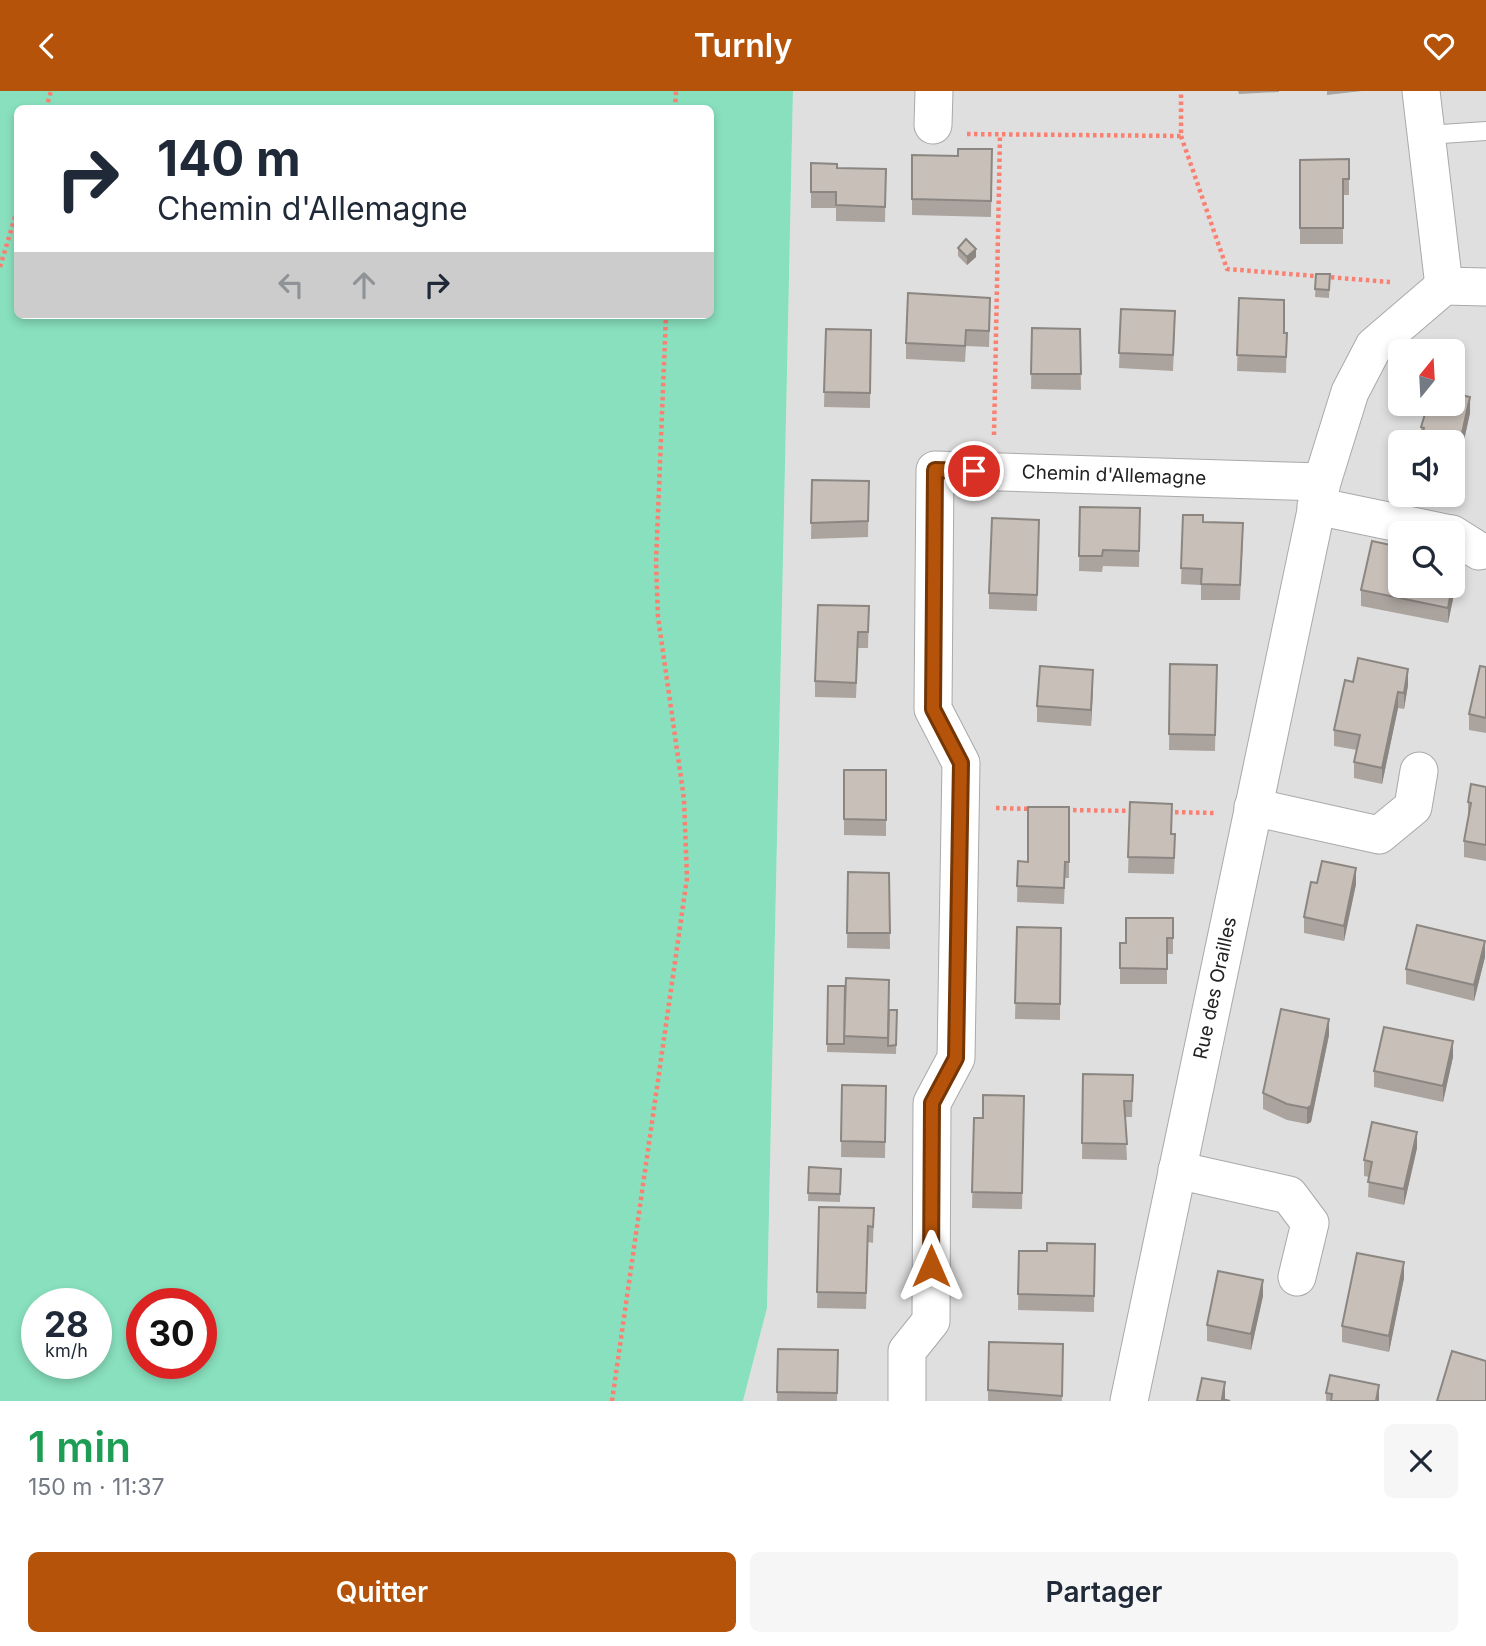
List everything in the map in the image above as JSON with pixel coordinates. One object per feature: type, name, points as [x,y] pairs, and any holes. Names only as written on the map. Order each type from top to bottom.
[{"type":"street","points":[[1421,91],[1444,286],[1486,287]]},
{"type":"street","name":"Rue des Orailles","points":[[1129,1401],[1319,494],[1350,392],[1374,346],[1444,286]]},
{"type":"street","name":"Chemin d'Allemagne","points":[[907,1401],[907,1351],[931,1321],[932,1103],[956,1058],[961,763],[933,709],[935,470],[993,471],[1319,494]]},
{"type":"street","points":[[1319,494],[1402,521]]},
{"type":"street","points":[[1253,811],[1379,835],[1413,807],[1419,771]]},
{"type":"street","points":[[1177,1170],[1289,1195],[1310,1223],[1297,1277]]},
{"type":"lane","points":[[1427,135],[1486,131]]},
{"type":"path","points":[[1181,91],[1181,136],[1227,269],[1444,286]]},
{"type":"path","points":[[934,108],[961,134],[1181,136]]},
{"type":"path","points":[[993,471],[1000,135]]},
{"type":"path","points":[[0,267],[14,220]]},
{"type":"path","points":[[612,1401],[687,879],[684,799],[658,617],[656,562],[666,319]]},
{"type":"path","points":[[960,807],[1044,809]]},
{"type":"path","points":[[1058,810],[1141,812]]},
{"type":"path","points":[[1155,812],[1253,811]]},
{"type":"shaded area","points":[[793,91],[1486,91],[1486,1401],[743,1401],[767,1308]]},
{"type":"green space","points":[[0,91],[793,91],[767,1308],[743,1401],[0,1401]]},
{"type":"building","points":[[958,149],[992,149],[991,201],[912,199],[912,155],[958,156]]},
{"type":"building","points":[[1349,159],[1349,179],[1343,179],[1343,228],[1300,228],[1300,160]]},
{"type":"building","points":[[811,163],[837,164],[837,168],[886,169],[885,207],[836,205],[836,192],[811,192]]},
{"type":"building","points":[[966,239],[976,249],[967,257],[958,248]]},
{"type":"building","points":[[1316,274],[1330,274],[1329,290],[1315,289]]},
{"type":"building","points":[[908,293],[990,298],[989,331],[966,330],[965,346],[906,343]]},
{"type":"building","points":[[1239,298],[1284,300],[1286,357],[1237,355]]},
{"type":"building","points":[[1121,309],[1175,311],[1173,355],[1119,353]]},
{"type":"building","points":[[1032,328],[1080,329],[1081,374],[1031,374]]},
{"type":"building","points":[[826,329],[871,330],[870,393],[824,392]]},
{"type":"building","points":[[1465,396],[1470,397],[1463,430],[1423,430],[1421,427],[1424,417],[1465,417]]},
{"type":"building","points":[[812,480],[869,481],[868,521],[811,523]]},
{"type":"building","points":[[1080,507],[1140,508],[1139,551],[1103,550],[1102,556],[1079,556]]},
{"type":"building","points":[[1183,515],[1203,515],[1203,522],[1243,523],[1240,585],[1201,584],[1202,569],[1181,568]]},
{"type":"building","points":[[992,518],[1039,520],[1037,595],[989,593]]},
{"type":"building","points":[[1372,541],[1388,544],[1388,596],[1361,590]]},
{"type":"building","points":[[1400,598],[1450,598],[1448,608]]},
{"type":"building","points":[[818,605],[869,606],[868,632],[858,632],[856,683],[815,681]]},
{"type":"building","points":[[1358,658],[1408,669],[1404,693],[1398,692],[1382,768],[1354,762],[1360,735],[1334,730],[1345,680],[1353,682]]},
{"type":"building","points":[[1170,664],[1217,665],[1215,735],[1169,734]]},
{"type":"building","points":[[1040,666],[1093,670],[1091,710],[1037,706]]},
{"type":"building","points":[[1480,666],[1486,667],[1486,718],[1469,714]]},
{"type":"building","points":[[844,770],[886,770],[886,820],[844,819]]},
{"type":"building","points":[[1471,784],[1486,787],[1486,845],[1464,841],[1471,803],[1468,802]]},
{"type":"building","points":[[1130,802],[1172,804],[1171,834],[1175,834],[1174,858],[1128,857]]},
{"type":"building","points":[[1028,807],[1069,807],[1069,862],[1065,862],[1064,888],[1017,886],[1018,861],[1028,862]]},
{"type":"building","points":[[1322,861],[1356,868],[1344,926],[1304,917],[1311,882],[1317,883]]},
{"type":"building","points":[[848,872],[889,873],[890,933],[847,933]]},
{"type":"building","points":[[1126,918],[1173,918],[1173,938],[1167,938],[1167,969],[1120,968],[1120,943],[1126,943]]},
{"type":"building","points":[[1417,925],[1485,941],[1474,985],[1406,969]]},
{"type":"building","points":[[1017,927],[1061,928],[1060,1004],[1015,1003]]},
{"type":"building","points":[[846,978],[889,980],[888,1038],[844,1036]]},
{"type":"building","points":[[828,986],[845,986],[844,1044],[827,1044]]},
{"type":"building","points":[[1281,1009],[1329,1019],[1311,1106],[1307,1108],[1287,1104],[1263,1093]]},
{"type":"building","points":[[889,1010],[897,1010],[896,1045],[888,1046]]},
{"type":"building","points":[[1384,1027],[1453,1041],[1443,1086],[1374,1071]]},
{"type":"building","points":[[1083,1074],[1133,1075],[1132,1101],[1124,1101],[1127,1144],[1082,1143]]},
{"type":"building","points":[[842,1085],[886,1086],[885,1142],[841,1141]]},
{"type":"building","points":[[983,1095],[1024,1096],[1022,1193],[972,1192],[974,1118],[983,1118]]},
{"type":"building","points":[[1372,1122],[1417,1132],[1404,1189],[1368,1182],[1372,1162],[1364,1160]]},
{"type":"building","points":[[809,1167],[841,1169],[840,1194],[808,1193]]},
{"type":"building","points":[[819,1207],[874,1208],[873,1227],[868,1226],[866,1293],[817,1292]]},
{"type":"building","points":[[1047,1243],[1095,1244],[1094,1296],[1018,1294],[1019,1251],[1047,1251]]},
{"type":"building","points":[[1357,1253],[1404,1262],[1389,1336],[1342,1326]]},
{"type":"building","points":[[1218,1271],[1263,1280],[1251,1334],[1207,1325]]},
{"type":"building","points":[[989,1342],[1063,1344],[1062,1396],[988,1390]]},
{"type":"building","points":[[778,1349],[838,1350],[837,1393],[777,1392]]},
{"type":"building","points":[[1452,1351],[1486,1361],[1486,1401],[1437,1401]]},
{"type":"building","points":[[1330,1375],[1379,1385],[1376,1401],[1331,1401],[1332,1394],[1326,1393]]},
{"type":"building","points":[[1202,1378],[1225,1382],[1222,1399],[1230,1401],[1197,1401]]},
{"type":"route","points":[[931,1266],[932,1103],[956,1058],[961,763],[933,709],[935,470],[974,471]]}]
